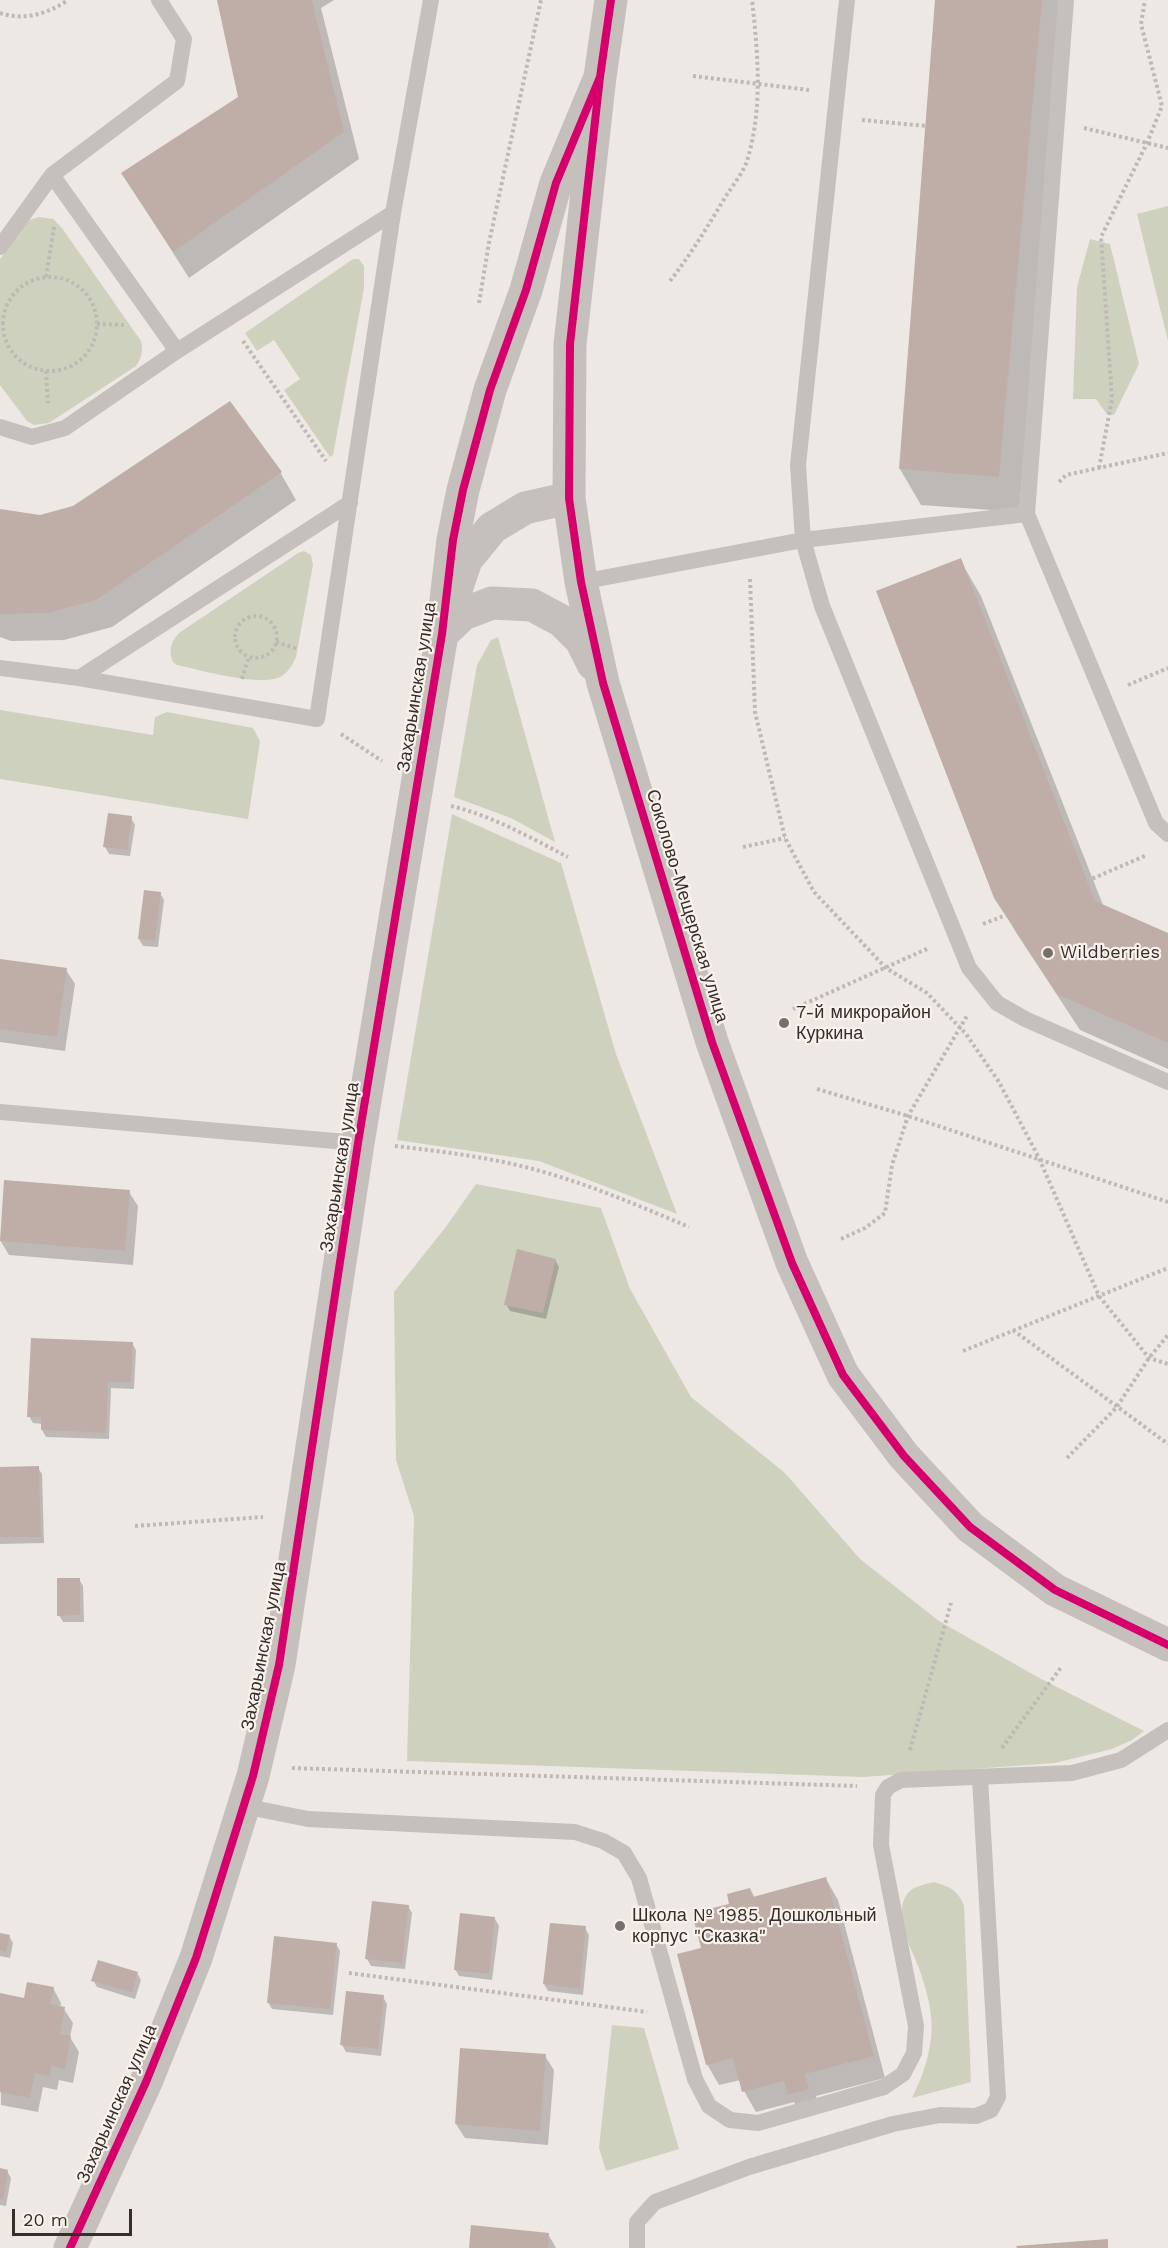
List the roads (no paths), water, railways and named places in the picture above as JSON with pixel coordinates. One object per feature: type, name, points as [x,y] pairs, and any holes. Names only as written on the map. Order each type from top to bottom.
[{"type":"street","name":"Соколово-Мещерская улица","points":[[611,0],[600,77],[570,344],[569,498],[581,582],[603,683],[712,1042],[792,1263],[843,1375],[904,1456],[970,1527],[1055,1590],[1168,1645]]},
{"type":"street","name":"Захарьинская улица","points":[[70,2248],[146,2082],[192,1968],[255,1766],[280,1655],[358,1143],[442,634],[453,540],[463,490],[490,390],[526,290],[556,183],[600,77]]},
{"type":"street","name":"Захарьинская улица","points":[[442,634],[466,560],[492,528],[525,508],[569,498]]},
{"type":"street","name":"Захарьинская улица","points":[[442,634],[463,614],[492,603],[532,605],[562,621],[581,640],[603,683]]},
{"type":"lane","points":[[0,247],[52,176],[177,81],[184,39],[159,0]]},
{"type":"lane","points":[[0,668],[79,678],[317,719],[393,213],[431,0]]},
{"type":"lane","points":[[847,0],[798,465],[804,540],[822,606],[969,968],[983,988],[997,1003],[1025,1019],[1168,1082]]},
{"type":"lane","points":[[1066,0],[1055,121],[1027,514],[1156,823],[1168,834]]},
{"type":"lane","points":[[52,176],[177,351]]},
{"type":"lane","points":[[0,427],[32,437],[65,428],[177,351],[393,213]]},
{"type":"lane","points":[[79,678],[350,503]]},
{"type":"lane","points":[[581,582],[804,540],[1027,514]]},
{"type":"lane","points":[[0,1112],[358,1143]]},
{"type":"lane","points":[[243,1806],[308,1819],[575,1832],[603,1840],[624,1853],[639,1878],[695,2079],[709,2106],[730,2120],[758,2123],[884,2087],[903,2074],[914,2053],[916,2026],[881,1845],[883,1795],[895,1784],[1072,1773],[1121,1760],[1168,1730]]},
{"type":"lane","points":[[637,2248],[637,2222],[655,2202],[749,2167],[893,2124],[940,2115],[976,2116],[991,2110],[998,2097],[980,1778]]},
{"type":"place","name":"Wildberries","points":[[1048,953]]},
{"type":"place","name":"7-й микрорайон Куркина","points":[[784,1023]]},
{"type":"place","name":"Школа № 1985. Дошкольный корпус \"Сказка\"","points":[[620,1926]]}]
